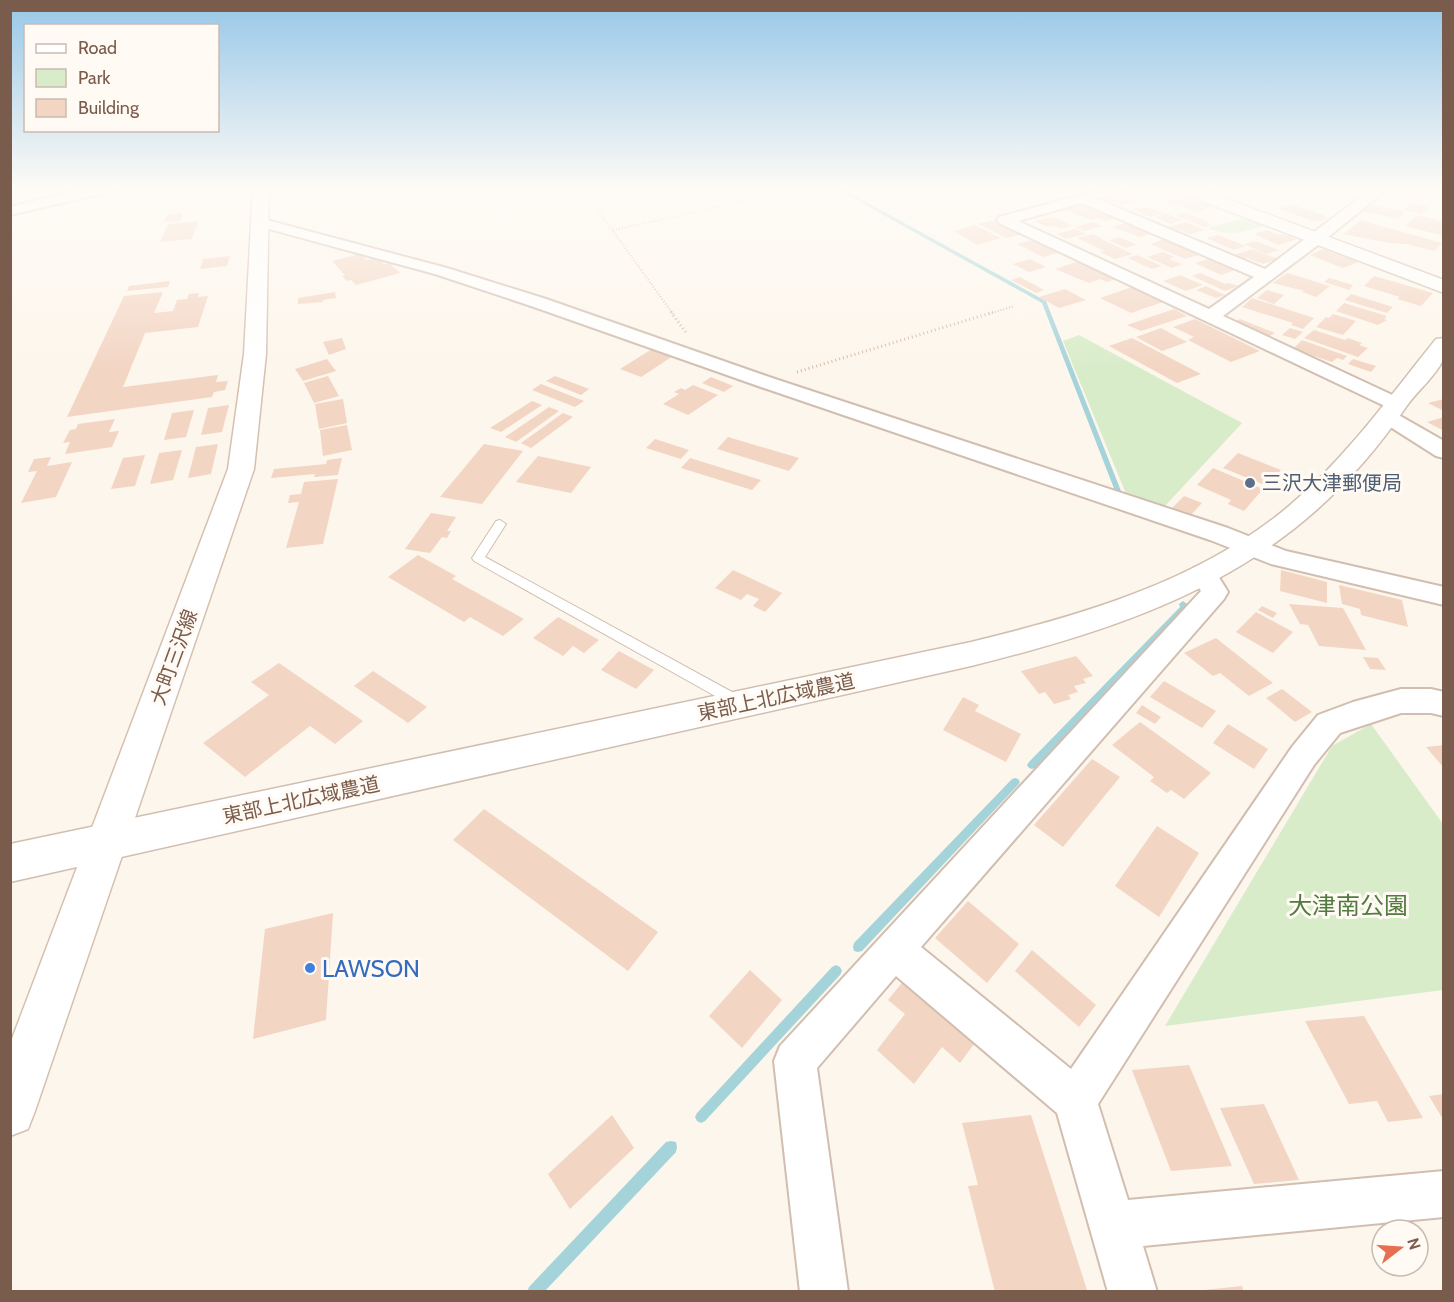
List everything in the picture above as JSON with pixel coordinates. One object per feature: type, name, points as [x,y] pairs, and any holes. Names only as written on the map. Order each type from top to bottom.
[{"type":"street","name":"大町三沢線","points":[[10,1111],[241,469],[255,354],[259,248]]},
{"type":"street","points":[[355,248],[441,271],[768,383],[1009,462],[1280,558],[1443,596]]},
{"type":"street","points":[[1064,248],[1210,316],[1392,411],[1443,451]]},
{"type":"street","points":[[1199,248],[1266,276]]},
{"type":"street","points":[[1210,316],[1305,248]]},
{"type":"street","points":[[1340,248],[1443,287]]},
{"type":"street","name":"東部上北広域農道","points":[[10,863],[1035,639],[1148,600],[1203,574],[1252,547],[1297,514],[1392,411],[1441,351]]},
{"type":"street","points":[[824,1292],[795,1061],[1215,592],[1203,574]]},
{"type":"street","points":[[1075,1100],[1302,756],[1329,724],[1379,706],[1401,701],[1431,701],[1443,704]]},
{"type":"street","points":[[895,950],[1075,1100],[1133,1292]]},
{"type":"street","points":[[1113,1225],[1443,1194]]},
{"type":"lane","points":[[500,525],[478,558],[741,704]]},
{"type":"path","points":[[625,248],[707,362]]},
{"type":"path","points":[[768,383],[782,376],[898,343],[1014,306]]},
{"type":"green space","points":[[1079,335],[1242,423],[1165,506],[1127,496],[1063,341]]},
{"type":"green space","name":"大津南公園","points":[[1371,724],[1443,824],[1443,990],[1165,1026],[1332,746]]},
{"type":"building","points":[[1025,248],[1053,248],[1061,252],[1043,257]]},
{"type":"building","points":[[1098,248],[1120,248],[1133,254],[1115,259],[1100,252],[1105,251]]},
{"type":"building","points":[[1159,248],[1189,248],[1203,254],[1185,259]]},
{"type":"building","points":[[1252,248],[1279,250],[1266,254]]},
{"type":"building","points":[[1422,248],[1437,248],[1434,251]]},
{"type":"building","points":[[1252,249],[1278,259],[1263,264],[1247,258],[1238,261],[1228,257]]},
{"type":"building","points":[[1323,249],[1359,262],[1343,268],[1310,255]]},
{"type":"building","points":[[1163,252],[1175,257],[1169,259],[1182,264],[1172,268],[1147,257]]},
{"type":"building","points":[[360,254],[366,260],[377,257],[384,264],[389,263],[400,273],[356,285],[351,280],[347,281],[342,276],[345,275],[332,261]]},
{"type":"building","points":[[1137,255],[1162,266],[1152,269],[1128,258]]},
{"type":"building","points":[[230,256],[227,266],[200,269],[203,259]]},
{"type":"building","points":[[1211,258],[1235,270],[1221,275],[1195,263]]},
{"type":"building","points":[[1030,259],[1046,267],[1029,272],[1013,264]]},
{"type":"building","points":[[1079,261],[1116,279],[1107,282],[1100,279],[1089,283],[1055,269]]},
{"type":"building","points":[[1200,273],[1225,284],[1238,286],[1225,291],[1192,276]]},
{"type":"building","points":[[1287,273],[1330,286],[1316,297],[1302,292],[1304,291],[1273,283]]},
{"type":"building","points":[[1180,275],[1203,285],[1186,291],[1163,281]]},
{"type":"building","points":[[1374,276],[1433,293],[1421,306],[1364,286]]},
{"type":"building","points":[[1020,277],[1044,290],[1036,293],[1011,280]]},
{"type":"building","points":[[1329,278],[1353,285],[1349,290],[1324,282]]},
{"type":"building","points":[[170,281],[168,287],[127,291],[129,286]]},
{"type":"building","points":[[1206,286],[1225,295],[1216,298],[1196,290]]},
{"type":"building","points":[[1132,287],[1163,302],[1131,313],[1100,298]]},
{"type":"building","points":[[1065,289],[1086,300],[1059,308],[1039,297]]},
{"type":"building","points":[[1267,290],[1284,295],[1274,304],[1257,298]]},
{"type":"building","points":[[163,292],[154,313],[173,311],[177,300],[187,299],[189,294],[199,293],[198,297],[208,296],[198,327],[145,333],[123,387],[218,375],[216,382],[228,381],[225,390],[214,392],[212,397],[67,417],[124,296]]},
{"type":"building","points":[[335,292],[336,298],[323,300],[323,302],[298,304],[298,298]]},
{"type":"building","points":[[1351,294],[1393,307],[1387,313],[1345,300]]},
{"type":"building","points":[[1252,298],[1314,318],[1303,329],[1291,325],[1293,323],[1242,307]]},
{"type":"building","points":[[1344,303],[1387,316],[1384,319],[1387,320],[1378,325],[1336,311]]},
{"type":"building","points":[[1174,309],[1187,316],[1141,331],[1127,325]]},
{"type":"building","points":[[1333,314],[1356,321],[1343,335],[1316,327],[1326,317],[1329,318]]},
{"type":"building","points":[[1195,319],[1260,351],[1231,362],[1188,340],[1194,337],[1173,327]]},
{"type":"building","points":[[1240,319],[1275,333],[1266,338],[1231,324]]},
{"type":"building","points":[[1161,328],[1187,342],[1162,351],[1136,337]]},
{"type":"building","points":[[1290,328],[1303,332],[1295,339],[1282,335]]},
{"type":"building","points":[[1314,330],[1345,340],[1348,338],[1368,348],[1358,357],[1304,338]]},
{"type":"building","points":[[342,338],[346,349],[329,355],[323,342]]},
{"type":"building","points":[[1132,338],[1201,374],[1177,383],[1109,346]]},
{"type":"building","points":[[1302,340],[1347,356],[1343,360],[1337,358],[1332,362],[1293,349]]},
{"type":"building","points":[[652,349],[673,356],[641,377],[620,369]]},
{"type":"building","points":[[327,359],[336,371],[303,381],[295,369]]},
{"type":"building","points":[[1353,359],[1376,366],[1371,372],[1348,364]]},
{"type":"building","points":[[328,376],[339,396],[314,403],[304,383]]},
{"type":"building","points":[[555,376],[589,389],[581,395],[546,381]]},
{"type":"building","points":[[711,377],[733,386],[724,392],[702,383]]},
{"type":"building","points":[[541,384],[584,401],[575,407],[532,390]]},
{"type":"building","points":[[693,385],[718,395],[688,415],[663,404],[679,394],[674,392],[681,388],[685,390]]},
{"type":"building","points":[[343,399],[347,423],[319,429],[315,404]]},
{"type":"building","points":[[1444,399],[1444,411],[1428,403]]},
{"type":"building","points":[[532,401],[542,405],[501,432],[490,428]]},
{"type":"building","points":[[229,405],[222,432],[201,435],[208,408]]},
{"type":"building","points":[[549,407],[559,411],[516,442],[505,437]]},
{"type":"building","points":[[194,410],[186,437],[164,440],[172,413]]},
{"type":"building","points":[[563,413],[573,417],[531,448],[521,443]]},
{"type":"building","points":[[1444,417],[1444,431],[1427,422]]},
{"type":"building","points":[[115,419],[109,432],[119,431],[112,447],[65,454],[70,442],[63,443],[70,430],[76,429],[78,424]]},
{"type":"building","points":[[347,425],[352,450],[323,456],[320,430]]},
{"type":"building","points":[[728,437],[799,458],[789,471],[717,449]]},
{"type":"building","points":[[655,439],[689,450],[681,459],[646,448]]},
{"type":"building","points":[[218,444],[211,474],[188,478],[196,447]]},
{"type":"building","points":[[484,444],[523,451],[482,504],[440,497]]},
{"type":"building","points":[[182,450],[173,480],[150,484],[159,453]]},
{"type":"building","points":[[1238,453],[1281,470],[1267,486],[1223,468]]},
{"type":"building","points":[[145,455],[135,486],[111,489],[123,458]]},
{"type":"building","points":[[538,456],[591,467],[571,493],[516,482]]},
{"type":"building","points":[[51,457],[47,466],[72,462],[56,497],[21,503],[37,471],[28,472],[34,459]]},
{"type":"building","points":[[342,458],[338,475],[314,477],[315,474],[271,478],[274,469],[326,464],[327,460]]},
{"type":"building","points":[[690,458],[761,480],[752,490],[681,468]]},
{"type":"building","points":[[1213,468],[1263,489],[1244,511],[1228,504],[1231,500],[1197,485]]},
{"type":"building","points":[[338,479],[323,544],[286,548],[299,502],[288,503],[290,495],[301,494],[304,482]]},
{"type":"building","points":[[1184,496],[1202,503],[1190,516],[1172,508]]},
{"type":"building","points":[[431,513],[456,517],[447,531],[451,531],[447,538],[442,537],[430,553],[405,549]]},
{"type":"building","points":[[418,555],[456,576],[452,579],[524,619],[503,636],[470,617],[464,622],[388,577]]},
{"type":"building","points":[[733,570],[782,593],[765,612],[753,606],[759,599],[747,594],[741,600],[715,588]]},
{"type":"building","points":[[1281,570],[1327,582],[1327,603],[1280,591]]},
{"type":"building","points":[[1339,585],[1402,600],[1408,627],[1361,615],[1360,609],[1342,604]]},
{"type":"building","points":[[1289,604],[1343,608],[1366,650],[1319,646],[1308,625],[1300,624]]},
{"type":"building","points":[[1262,606],[1277,613],[1273,618],[1258,610]]},
{"type":"building","points":[[1256,612],[1293,632],[1273,653],[1236,632]]},
{"type":"building","points":[[558,617],[599,640],[584,653],[573,646],[563,656],[533,638]]},
{"type":"building","points":[[1216,638],[1273,683],[1249,696],[1220,673],[1213,676],[1184,653]]},
{"type":"building","points":[[619,651],[654,670],[636,689],[601,670]]},
{"type":"building","points":[[1076,656],[1093,676],[1083,679],[1086,683],[1074,686],[1078,692],[1068,695],[1071,699],[1054,704],[1045,692],[1039,694],[1021,671]]},
{"type":"building","points":[[1363,657],[1378,658],[1386,670],[1370,669]]},
{"type":"building","points":[[279,663],[363,721],[335,744],[310,726],[245,777],[203,743],[269,695],[251,682]]},
{"type":"building","points":[[373,671],[427,707],[408,723],[354,686]]},
{"type":"building","points":[[1164,681],[1216,711],[1202,728],[1150,697]]},
{"type":"building","points":[[1282,689],[1312,712],[1295,722],[1266,698]]},
{"type":"building","points":[[963,697],[979,705],[975,711],[1021,734],[1006,762],[943,730]]},
{"type":"building","points":[[1142,705],[1161,717],[1155,724],[1136,713]]},
{"type":"building","points":[[1140,722],[1211,773],[1184,799],[1171,790],[1167,793],[1150,781],[1154,777],[1112,745]]},
{"type":"building","points":[[1228,724],[1268,749],[1254,769],[1213,743]]},
{"type":"building","points":[[1444,745],[1444,768],[1426,747]]},
{"type":"building","points":[[1092,759],[1120,777],[1063,847],[1034,825]]},
{"type":"building","points":[[484,809],[658,932],[628,971],[453,840]]},
{"type":"building","points":[[1157,826],[1199,853],[1159,917],[1115,886]]},
{"type":"building","points":[[968,901],[1019,944],[987,983],[935,938]]},
{"type":"building","points":[[333,913],[326,1020],[253,1039],[265,929]]},
{"type":"building","points":[[1032,950],[1096,1005],[1079,1027],[1015,971]]},
{"type":"building","points":[[750,970],[782,1000],[742,1048],[709,1016]]},
{"type":"building","points":[[905,979],[977,1040],[960,1063],[942,1047],[914,1084],[877,1050],[905,1014],[888,1000]]},
{"type":"building","points":[[1364,1016],[1423,1118],[1388,1122],[1377,1101],[1349,1104],[1305,1021]]},
{"type":"building","points":[[1189,1065],[1232,1166],[1171,1171],[1132,1070]]},
{"type":"building","points":[[1444,1094],[1444,1121],[1429,1096]]},
{"type":"building","points":[[1264,1104],[1299,1180],[1254,1184],[1220,1108]]},
{"type":"building","points":[[612,1115],[634,1148],[570,1209],[548,1174]]},
{"type":"building","points":[[1031,1115],[1087,1290],[995,1292],[968,1186],[978,1185],[962,1123]]},
{"type":"building","points":[[1242,1286],[1244,1292],[1204,1292],[1204,1290]]},
{"type":"waterway","points":[[945,248],[1044,302],[1118,491]]},
{"type":"waterway","points":[[1032,765],[1184,608],[1183,604]]},
{"type":"waterway","points":[[858,947],[1015,782]]},
{"type":"waterway","points":[[701,1117],[836,971]]},
{"type":"waterway","points":[[534,1292],[671,1147]]},
{"type":"place","name":"三沢大津郵便局","points":[[1250,483]]},
{"type":"place","name":"LAWSON","points":[[310,968]]}]
